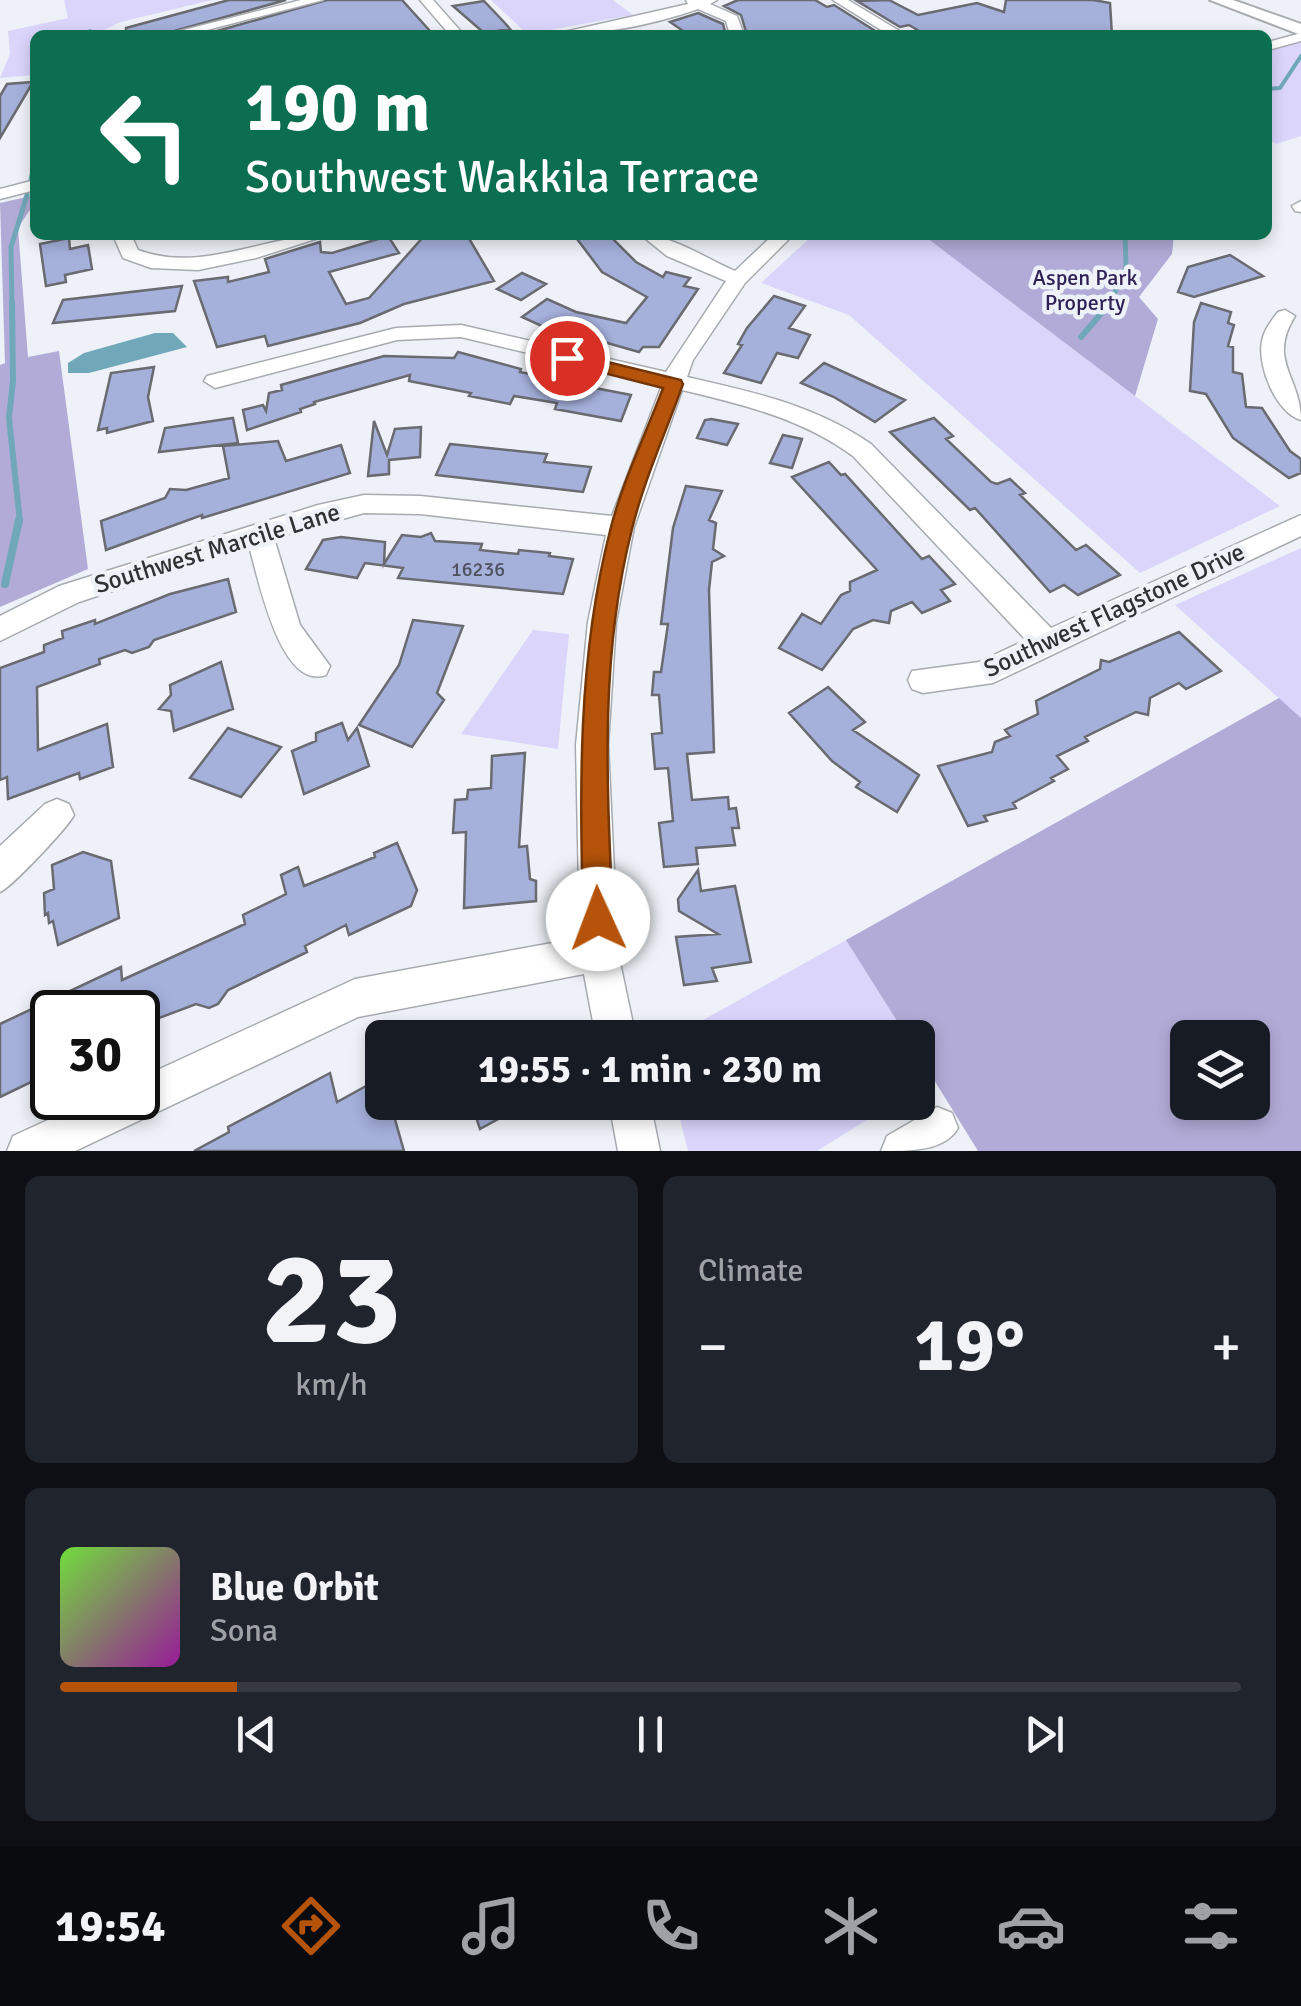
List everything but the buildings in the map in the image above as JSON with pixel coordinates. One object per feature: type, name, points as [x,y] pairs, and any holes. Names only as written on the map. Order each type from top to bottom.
[{"type":"street","points":[[191,30],[316,0]]},
{"type":"street","points":[[426,0],[452,30]]},
{"type":"street","points":[[840,0],[891,30]]},
{"type":"street","points":[[1218,0],[1301,34]]},
{"type":"street","points":[[580,30],[701,2],[732,20],[735,30]]},
{"type":"street","points":[[1272,45],[1301,34]]},
{"type":"street","points":[[0,194],[30,186]]},
{"type":"street","points":[[123,240],[124,248],[138,259],[178,266],[296,240]]},
{"type":"street","points":[[657,240],[674,252],[738,278]]},
{"type":"street","points":[[612,1020],[599,953],[594,710],[602,622],[622,527],[682,360],[738,278],[779,240]]},
{"type":"street","points":[[1285,316],[1272,332],[1271,359],[1281,386],[1301,412]]},
{"type":"street","points":[[215,381],[396,334],[464,326],[674,384],[776,405],[848,440],[1046,642]]},
{"type":"street","name":"Southwest Marcile Lane","points":[[0,629],[69,594],[340,508],[388,503],[622,527]]},
{"type":"street","name":"Southwest Flagstone Drive","points":[[923,680],[982,674],[1301,524]]},
{"type":"street","points":[[260,533],[287,630],[315,666]]},
{"type":"street","points":[[0,874],[24,843],[57,815]]},
{"type":"street","points":[[28,1151],[355,998],[599,953]]},
{"type":"street","points":[[633,1120],[639,1151]]},
{"type":"street","points":[[902,1151],[937,1128]]},
{"type":"shaded area","points":[[64,0],[212,0],[121,22],[104,30],[30,30],[30,75],[0,78],[10,54],[8,31],[68,18]]},
{"type":"shaded area","points":[[491,0],[613,0],[633,15],[549,30],[523,30]]},
{"type":"shaded area","points":[[1301,42],[1301,136],[1276,144],[1272,142],[1272,47]]},
{"type":"shaded area","points":[[808,240],[930,240],[1280,506],[1140,573],[849,315],[761,283]]},
{"type":"shaded area","points":[[1301,548],[1301,718],[1175,605]]},
{"type":"shaded area","points":[[533,630],[569,634],[558,749],[461,734]]},
{"type":"shaded area","points":[[846,940],[896,1020],[703,1020]]},
{"type":"shaded area","points":[[680,1120],[867,1120],[817,1151],[688,1151]]},
{"type":"green space","points":[[30,196],[30,210],[18,228],[28,357],[59,351],[88,569],[0,607],[0,365],[5,363],[0,203]]},
{"type":"green space","name":"Aspen Park Property","points":[[930,240],[1173,240],[1172,254],[1139,297],[1158,319],[1135,396]]},
{"type":"green space","points":[[1279,698],[1301,718],[1301,1151],[978,1151],[935,1081],[935,1020],[896,1020],[846,940]]},
{"type":"water","points":[[155,333],[173,333],[187,347],[89,373],[68,373],[68,363],[84,353]]},
{"type":"waterway","points":[[1272,89],[1280,88],[1301,56]]},
{"type":"waterway","points":[[12,305],[11,247],[27,195]]},
{"type":"waterway","points":[[1110,304],[1126,267],[1125,240]]},
{"type":"waterway","points":[[12,302],[13,381],[9,418],[20,522]]},
{"type":"waterway","points":[[1081,337],[1110,304]]},
{"type":"waterway","points":[[5,584],[19,520]]},
{"type":"route","points":[[567,358],[674,384],[622,527],[602,622],[592,746],[598,919]]}]
